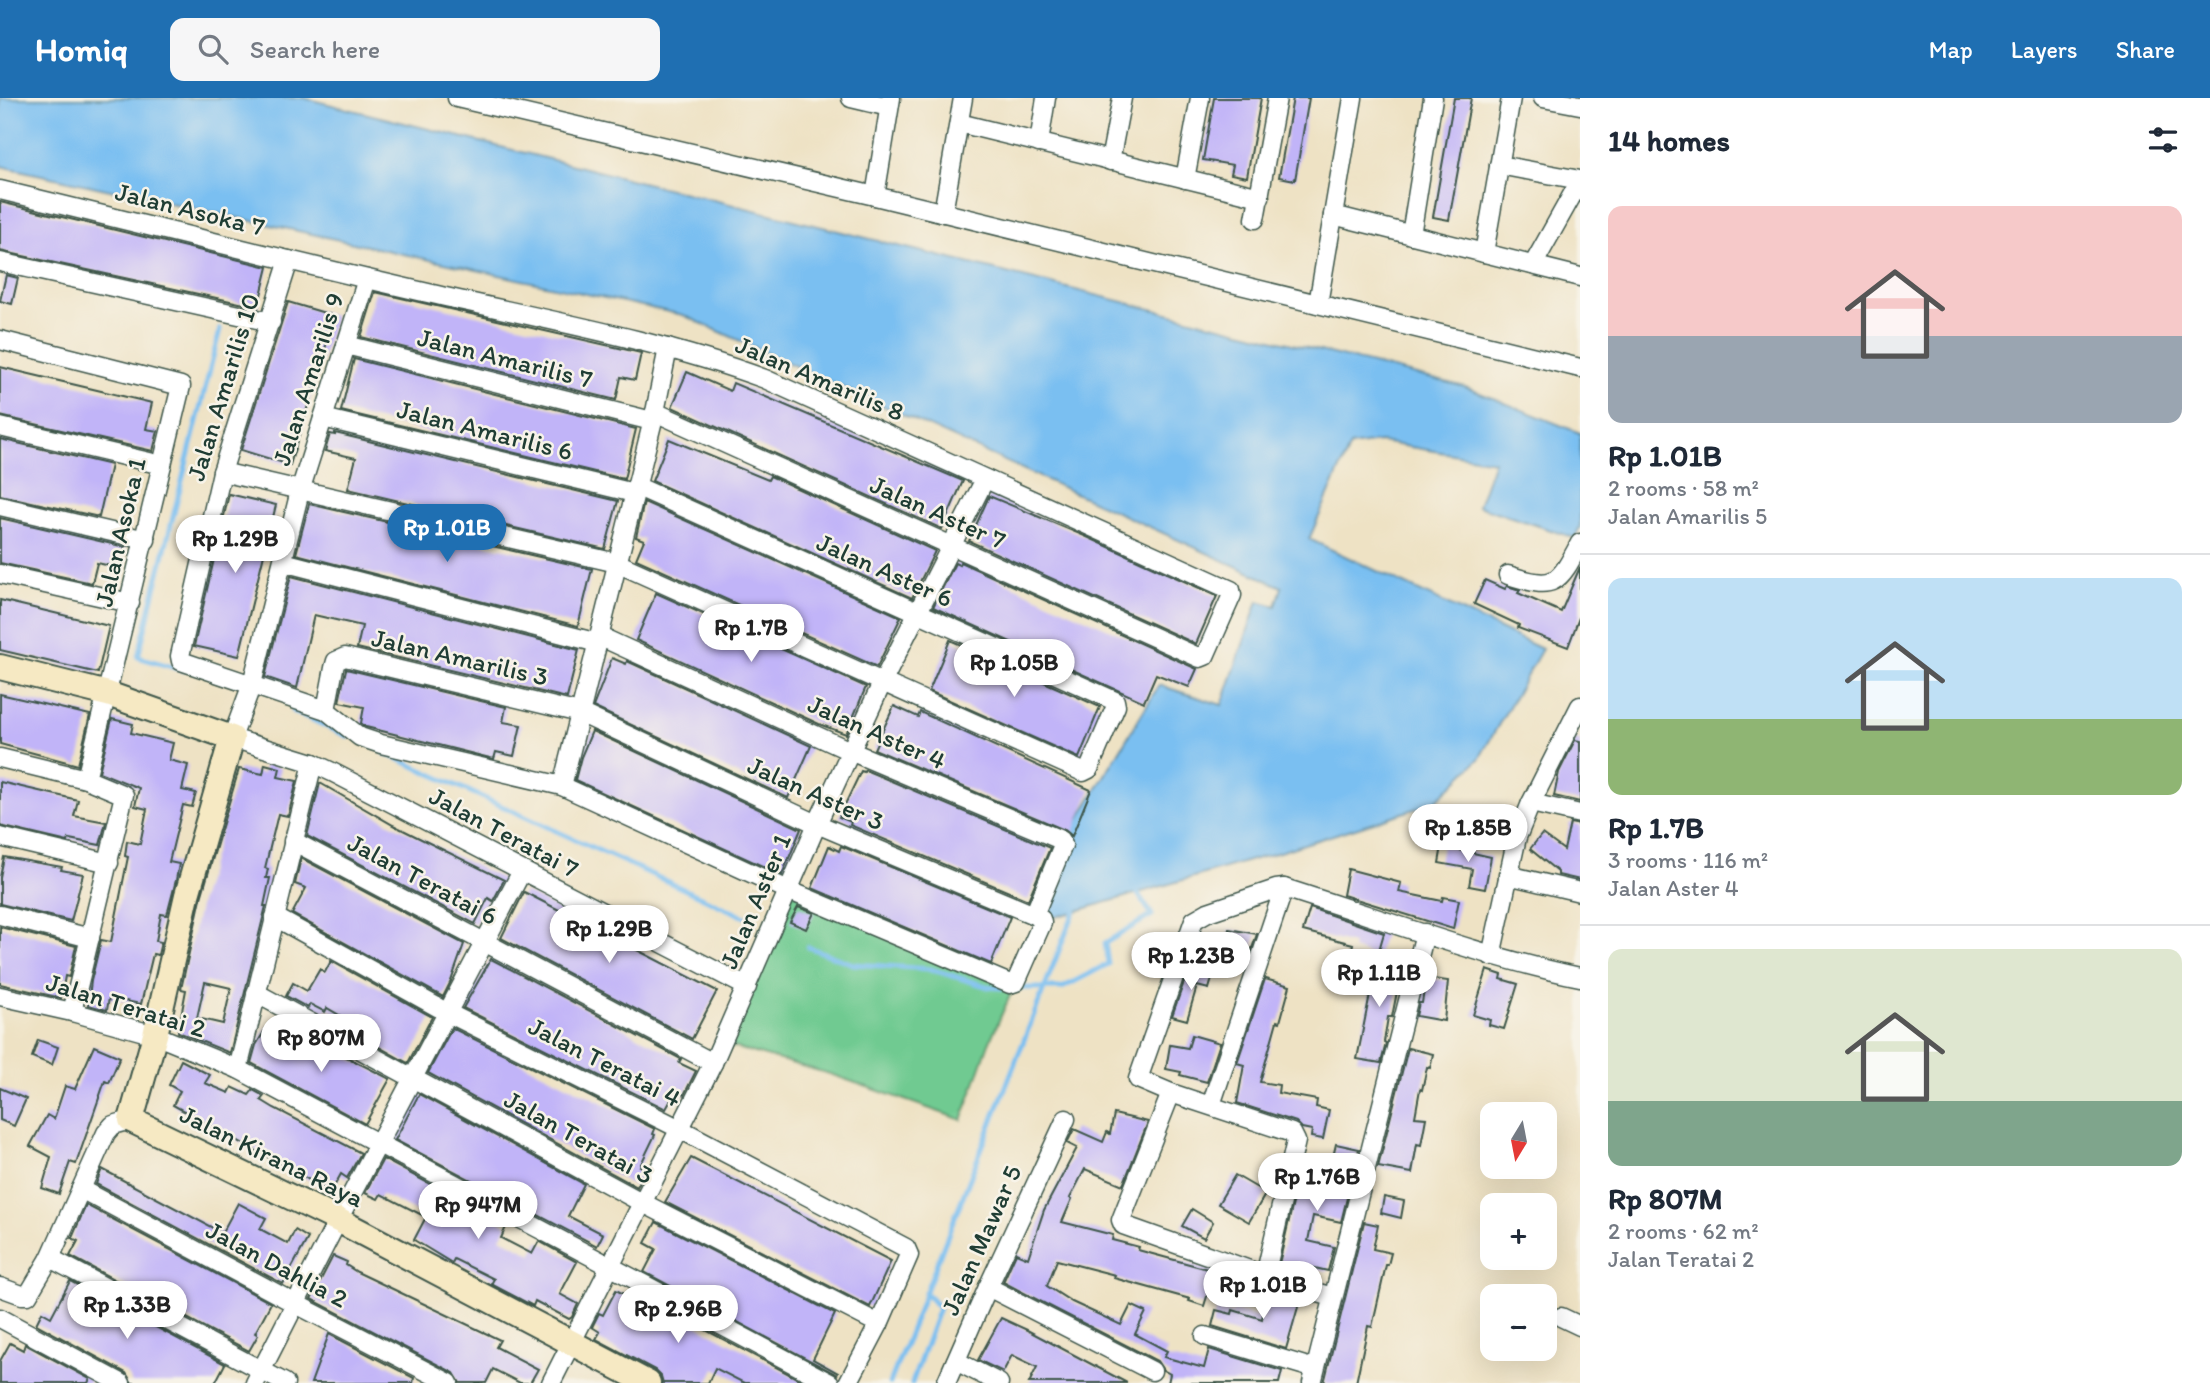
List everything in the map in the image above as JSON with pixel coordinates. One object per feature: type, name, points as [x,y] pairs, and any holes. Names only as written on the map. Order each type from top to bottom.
[{"type":"street","points":[[457,98],[875,196],[1580,368]]},
{"type":"street","points":[[851,98],[890,103],[875,196]]},
{"type":"street","points":[[943,213],[963,98]]},
{"type":"street","points":[[1038,143],[1046,98]]},
{"type":"street","points":[[1110,161],[1122,98]]},
{"type":"street","points":[[1185,179],[1200,98]]},
{"type":"street","points":[[1255,219],[1277,98]]},
{"type":"street","points":[[1318,304],[1353,98]]},
{"type":"street","points":[[1411,235],[1433,98]]},
{"type":"street","points":[[1484,253],[1511,98]]},
{"type":"street","points":[[1543,98],[1580,105]]},
{"type":"street","points":[[959,123],[1260,197]]},
{"type":"street","points":[[1499,165],[1580,181],[1533,265]]},
{"type":"street","name":"Jalan Asoka 7","points":[[0,190],[367,279]]},
{"type":"street","points":[[1333,215],[1580,277]]},
{"type":"street","name":"Jalan Amarilis 10","points":[[252,684],[180,659],[222,472],[289,260]]},
{"type":"street","points":[[0,262],[271,322]]},
{"type":"street","name":"Jalan Amarilis 9","points":[[232,738],[252,684],[300,491],[367,279]]},
{"type":"street","name":"Jalan Amarilis 8","points":[[367,279],[668,348],[765,379],[1231,590],[1232,596],[1205,656],[1200,658]]},
{"type":"street","name":"Jalan Asoka 1","points":[[0,340],[178,384],[181,389],[86,779]]},
{"type":"street","name":"Jalan Amarilis 7","points":[[346,345],[653,417]]},
{"type":"street","points":[[562,786],[668,348]]},
{"type":"street","name":"Jalan Aster 7","points":[[653,417],[1200,658]]},
{"type":"street","name":"Jalan Amarilis 6","points":[[323,418],[635,490]]},
{"type":"street","points":[[0,427],[162,465]]},
{"type":"street","points":[[222,472],[617,563],[883,681]]},
{"type":"street","name":"Jalan Aster 1","points":[[551,1383],[713,1063],[850,751],[985,479]]},
{"type":"street","name":"Jalan Aster 6","points":[[635,490],[1115,701],[1116,706],[1088,769],[1083,772],[883,681]]},
{"type":"street","points":[[0,506],[146,540]]},
{"type":"street","points":[[1508,575],[1536,584],[1549,583],[1560,577],[1568,567],[1580,543]]},
{"type":"street","name":"Jalan Aster 4","points":[[284,562],[598,639],[850,751],[1061,840],[1063,845],[1034,915]]},
{"type":"street","points":[[0,574],[130,603]]},
{"type":"street","name":"Jalan Amarilis 3","points":[[327,710],[336,661],[345,657],[580,713]]},
{"type":"street","points":[[0,667],[108,694],[232,738],[187,895],[155,1035],[131,1120],[113,1125],[106,1133],[50,1258],[13,1291],[0,1311]]},
{"type":"street","points":[[252,684],[327,710],[360,737],[381,744],[562,786],[788,890],[1010,984],[1016,982],[1042,923],[1041,919],[1034,915]]},
{"type":"street","points":[[1490,956],[1517,837],[1531,803],[1574,731],[1580,706]]},
{"type":"street","name":"Jalan Aster 3","points":[[580,713],[817,824],[1034,915]]},
{"type":"street","name":"Jalan Teratai 7","points":[[232,738],[313,763],[747,987]]},
{"type":"street","points":[[0,758],[86,779],[124,794],[72,1012]]},
{"type":"street","points":[[238,1069],[313,763]]},
{"type":"street","points":[[1531,803],[1580,814]]},
{"type":"street","points":[[0,837],[109,863]]},
{"type":"street","name":"Jalan Teratai 6","points":[[293,841],[713,1063]]},
{"type":"street","points":[[258,1377],[522,871]]},
{"type":"street","points":[[1508,875],[1580,892]]},
{"type":"street","points":[[1265,1276],[1296,1141],[1292,1133],[1139,1082],[1138,1076],[1195,920],[1208,912],[1276,888],[1284,888],[1490,956],[1580,977]]},
{"type":"street","points":[[1210,1105],[1284,888]]},
{"type":"street","points":[[0,915],[90,938]]},
{"type":"street","name":"Jalan Teratai 4","points":[[275,917],[448,1013],[680,1129],[906,1248],[909,1255],[879,1324]]},
{"type":"street","points":[[1205,1336],[1314,1376],[1425,933]]},
{"type":"street","name":"Jalan Teratai 3","points":[[256,993],[641,1202],[879,1324]]},
{"type":"street","name":"Jalan Teratai 2","points":[[0,996],[155,1035],[238,1069],[830,1383]]},
{"type":"street","points":[[1171,1093],[1121,1223],[1265,1276],[1333,1297]]},
{"type":"street","name":"Jalan Mawar 5","points":[[946,1383],[1066,1119]]},
{"type":"street","name":"Jalan Kirana Raya","points":[[131,1120],[338,1220],[648,1383]]},
{"type":"street","name":"Jalan Dahlia 2","points":[[81,1189],[449,1383]]},
{"type":"street","points":[[50,1258],[258,1377],[285,1383]]},
{"type":"street","points":[[988,1287],[1152,1371]]},
{"type":"street","points":[[1560,1317],[1580,1326]]},
{"type":"street","points":[[0,1318],[121,1383]]},
{"type":"street","points":[[848,1383],[879,1324]]},
{"type":"street","points":[[956,1361],[999,1383]]},
{"type":"green space","points":[[788,890],[1016,982],[989,1043],[962,1120],[830,1074],[722,1044]]},
{"type":"water","points":[[0,98],[304,98],[1465,387],[1580,433],[1580,526],[1575,538],[1478,506],[1494,461],[1380,442],[1350,446],[1309,539],[1542,649],[1479,759],[1434,803],[1276,853],[1042,921],[1063,845],[1159,685],[1222,705],[1258,601],[1276,606],[1282,587],[683,315],[0,166]]},
{"type":"building","points":[[1214,98],[1261,98],[1247,177],[1231,174],[1233,165],[1203,160]]},
{"type":"building","points":[[1293,98],[1309,98],[1295,180],[1279,177]]},
{"type":"building","points":[[1454,98],[1471,98],[1449,220],[1433,217]]},
{"type":"building","points":[[0,202],[268,267],[258,307],[0,251]]},
{"type":"building","points":[[6,275],[18,278],[12,304],[0,301]]},
{"type":"building","points":[[375,292],[641,353],[635,380],[621,377],[616,400],[361,337]]},
{"type":"building","points":[[288,302],[335,316],[290,465],[241,450]]},
{"type":"building","points":[[354,359],[636,429],[624,479],[341,411]]},
{"type":"building","points":[[0,367],[152,403],[146,429],[158,431],[153,451],[0,416]]},
{"type":"building","points":[[687,372],[730,391],[733,383],[963,481],[942,529],[672,407]]},
{"type":"building","points":[[335,433],[618,501],[605,549],[348,489],[356,458],[325,451],[330,434]]},
{"type":"building","points":[[0,439],[111,465],[99,517],[0,495]]},
{"type":"building","points":[[669,439],[768,480],[770,476],[935,551],[912,598],[652,481]]},
{"type":"building","points":[[229,494],[276,505],[239,656],[194,646]]},
{"type":"building","points":[[989,496],[1217,596],[1196,644],[969,541]]},
{"type":"building","points":[[644,502],[901,617],[877,667],[636,559],[644,540],[636,537]]},
{"type":"building","points":[[309,504],[592,569],[578,626],[296,554]]},
{"type":"building","points":[[0,518],[125,547],[120,568],[97,563],[92,583],[0,563]]},
{"type":"building","points":[[960,562],[1197,669],[1189,687],[1156,674],[1144,702],[933,607],[955,563],[959,565]]},
{"type":"building","points":[[1580,567],[1580,615],[1568,647],[1518,628],[1519,625],[1474,604],[1485,580],[1505,589],[1507,586],[1520,590],[1518,593],[1561,612]]},
{"type":"building","points":[[291,576],[579,650],[567,698],[357,648],[362,626],[314,615],[297,688],[265,677]]},
{"type":"building","points":[[656,593],[866,687],[846,734],[636,640]]},
{"type":"building","points":[[0,600],[109,626],[98,673],[0,650]]},
{"type":"building","points":[[950,640],[1100,707],[1079,758],[929,691]]},
{"type":"building","points":[[612,658],[626,664],[627,661],[811,746],[788,798],[593,707]]},
{"type":"building","points":[[346,669],[506,707],[503,722],[521,725],[514,756],[496,752],[494,759],[366,727],[361,723],[364,707],[339,702]]},
{"type":"building","points":[[0,694],[90,715],[78,765],[0,744]]},
{"type":"building","points":[[894,706],[918,717],[920,712],[1091,790],[1072,836],[1065,830],[874,749]]},
{"type":"building","points":[[112,719],[133,724],[131,733],[173,743],[169,760],[188,765],[182,790],[196,793],[192,807],[183,805],[169,862],[179,864],[176,880],[167,915],[161,914],[156,941],[161,942],[158,955],[153,954],[141,1004],[109,998],[107,1010],[88,1005],[91,981],[101,940],[111,942],[128,857],[125,856],[127,841],[140,844],[147,809],[135,806],[139,788],[99,772]]},
{"type":"building","points":[[592,731],[801,829],[782,875],[575,780]]},
{"type":"building","points":[[1575,740],[1580,741],[1580,802],[1554,796],[1559,772]]},
{"type":"building","points":[[265,764],[280,768],[278,777],[297,781],[288,816],[278,814],[265,868],[268,869],[266,878],[270,878],[266,906],[230,1053],[178,1032],[186,990],[181,989],[201,898],[239,769],[263,774]],"holes":[[[205,982],[231,988],[223,1024],[197,1018]]]},
{"type":"building","points":[[865,770],[1050,848],[1028,900],[850,825],[851,822],[839,817],[861,771]]},
{"type":"building","points":[[0,782],[78,800],[74,816],[106,822],[100,845],[69,839],[68,842],[0,826]]},
{"type":"building","points":[[320,783],[393,825],[504,880],[493,901],[488,898],[475,924],[307,836]]},
{"type":"building","points":[[1570,823],[1580,825],[1580,880],[1558,875],[1558,872],[1530,849],[1542,834],[1564,850]]},
{"type":"building","points":[[829,846],[839,851],[841,846],[1010,917],[991,964],[812,888]]},
{"type":"building","points":[[1442,846],[1491,857],[1485,889],[1469,886],[1472,869],[1439,863]]},
{"type":"building","points":[[4,857],[62,867],[61,870],[83,874],[71,921],[0,904],[0,877]]},
{"type":"building","points":[[301,858],[464,944],[443,997],[292,914],[306,888],[295,884]]},
{"type":"building","points":[[1348,869],[1401,883],[1399,892],[1442,901],[1443,897],[1459,900],[1453,929],[1343,895]]},
{"type":"building","points":[[524,892],[717,991],[692,1039],[501,938]]},
{"type":"building","points":[[798,907],[814,913],[806,929],[790,922]]},
{"type":"building","points":[[1310,908],[1384,933],[1377,957],[1352,949],[1353,944],[1303,931]]},
{"type":"building","points":[[0,927],[76,946],[69,977],[65,976],[61,998],[0,984]]},
{"type":"building","points":[[1229,929],[1257,934],[1244,971],[1222,967]]},
{"type":"building","points":[[491,959],[681,1059],[679,1063],[696,1071],[684,1095],[676,1091],[666,1109],[463,1008]]},
{"type":"building","points":[[1369,960],[1402,966],[1392,1017],[1388,1017],[1381,1063],[1357,1059],[1372,984],[1365,983]]},
{"type":"building","points":[[331,961],[432,1017],[408,1063],[354,1033],[358,1026],[327,1008],[325,1012],[310,1004],[308,1008],[286,996],[293,983],[307,991],[320,969],[325,972]]},
{"type":"building","points":[[1189,968],[1213,975],[1209,989],[1197,986],[1187,1020],[1172,1016]]},
{"type":"building","points":[[1487,970],[1502,975],[1501,979],[1518,984],[1504,1029],[1489,1025],[1490,1020],[1473,1015]]},
{"type":"building","points":[[1426,978],[1448,981],[1444,1021],[1416,1016],[1419,1003],[1422,1003]]},
{"type":"building","points":[[1265,979],[1290,986],[1260,1082],[1279,1085],[1278,1093],[1317,1100],[1316,1107],[1329,1110],[1323,1139],[1311,1137],[1312,1130],[1302,1128],[1296,1122],[1237,1103],[1244,1065],[1237,1063]]},
{"type":"building","points":[[267,1027],[314,1051],[319,1043],[390,1079],[365,1124],[251,1063],[256,1045]]},
{"type":"building","points":[[452,1028],[655,1129],[655,1135],[640,1166],[646,1169],[637,1187],[428,1073]]},
{"type":"building","points":[[1192,1035],[1220,1043],[1207,1082],[1166,1069],[1170,1045],[1188,1048]]},
{"type":"building","points":[[38,1040],[58,1047],[52,1065],[32,1057]]},
{"type":"building","points":[[94,1046],[120,1057],[109,1083],[105,1081],[76,1164],[70,1162],[59,1194],[42,1188],[51,1157],[30,1146],[47,1115],[54,1119],[65,1086],[75,1089]]},
{"type":"building","points":[[1408,1048],[1433,1054],[1422,1090],[1420,1089],[1415,1117],[1426,1118],[1421,1145],[1417,1144],[1412,1173],[1378,1167]]},
{"type":"building","points":[[181,1060],[210,1075],[205,1083],[229,1093],[232,1087],[249,1095],[253,1090],[264,1096],[261,1100],[274,1108],[361,1153],[347,1178],[341,1174],[331,1192],[173,1105],[180,1091],[169,1085]]},
{"type":"building","points":[[0,1088],[26,1099],[14,1126],[0,1120]]},
{"type":"building","points":[[419,1094],[584,1184],[568,1216],[603,1234],[597,1246],[395,1140]]},
{"type":"building","points":[[1114,1114],[1148,1122],[1123,1185],[1085,1169],[1070,1198],[1072,1199],[1062,1222],[1113,1235],[1112,1240],[1139,1247],[1138,1250],[1215,1271],[1204,1306],[1189,1301],[1190,1299],[1114,1278],[1115,1275],[1057,1260],[1047,1286],[1072,1302],[1121,1325],[1131,1305],[1146,1312],[1135,1334],[1167,1351],[1164,1357],[1204,1368],[1209,1349],[1282,1371],[1279,1383],[1168,1383],[1170,1374],[1163,1370],[1157,1361],[1003,1282],[1016,1253],[1028,1258],[1044,1210],[1077,1148],[1067,1143],[1074,1129],[1103,1142],[1107,1132],[1110,1134]]},
{"type":"building","points":[[1336,1144],[1359,1149],[1341,1222],[1313,1216],[1308,1241],[1334,1247],[1328,1271],[1297,1264],[1295,1274],[1278,1268],[1299,1177],[1327,1183]]},
{"type":"building","points":[[691,1158],[891,1261],[870,1307],[665,1202]]},
{"type":"building","points":[[383,1159],[507,1225],[501,1238],[532,1254],[539,1241],[577,1262],[560,1294],[578,1304],[572,1317],[569,1319],[535,1301],[533,1306],[491,1284],[494,1279],[454,1259],[452,1263],[414,1240],[426,1217],[381,1194],[378,1199],[365,1193]]},
{"type":"building","points":[[102,1169],[222,1233],[238,1203],[266,1218],[260,1229],[288,1244],[295,1230],[308,1238],[283,1284],[96,1184]]},
{"type":"building","points":[[1235,1175],[1266,1193],[1249,1222],[1218,1204]]},
{"type":"building","points":[[1384,1197],[1404,1201],[1401,1218],[1381,1213]]},
{"type":"building","points":[[86,1205],[271,1303],[249,1351],[70,1256],[78,1241],[72,1238]]},
{"type":"building","points":[[1192,1209],[1213,1222],[1204,1238],[1182,1226]]},
{"type":"building","points":[[656,1222],[835,1314],[813,1359],[838,1373],[837,1375],[644,1272],[656,1249],[645,1243]]},
{"type":"building","points":[[1364,1222],[1378,1225],[1373,1249],[1391,1253],[1372,1327],[1368,1326],[1356,1383],[1324,1383]]},
{"type":"building","points":[[333,1256],[347,1262],[346,1265],[357,1272],[500,1340],[496,1347],[538,1369],[530,1383],[520,1383],[493,1369],[486,1383],[460,1383],[454,1373],[311,1299]]},
{"type":"building","points":[[70,1281],[225,1364],[215,1383],[132,1383],[126,1373],[36,1324],[42,1312],[51,1317]]},
{"type":"building","points":[[616,1290],[631,1298],[634,1292],[806,1383],[744,1383],[715,1368],[708,1383],[663,1383],[655,1370],[596,1339],[600,1332],[592,1327],[599,1313],[603,1315]]},
{"type":"building","points":[[1267,1291],[1300,1300],[1286,1349],[1212,1326],[1216,1310],[1232,1314],[1233,1310],[1262,1319]]},
{"type":"building","points":[[1001,1318],[1127,1383],[1029,1383],[1037,1367],[1012,1355],[1003,1372],[978,1360]]},
{"type":"building","points":[[329,1334],[414,1378],[413,1383],[311,1383]]},
{"type":"building","points":[[10,1343],[23,1350],[25,1344],[90,1379],[88,1383],[0,1383],[0,1361]]},
{"type":"waterway","points":[[183,670],[138,657],[220,329]]},
{"type":"waterway","points":[[293,711],[347,736]]},
{"type":"waterway","points":[[385,753],[745,917]]},
{"type":"waterway","points":[[1015,988],[1062,988],[1108,964],[1105,943],[1152,915],[1134,888]]},
{"type":"waterway","points":[[890,1383],[1076,907]]},
{"type":"waterway","points":[[808,947],[853,964],[930,969],[989,987],[1002,988]]},
{"type":"waterway","points":[[912,1383],[939,1308],[925,1292]]}]
